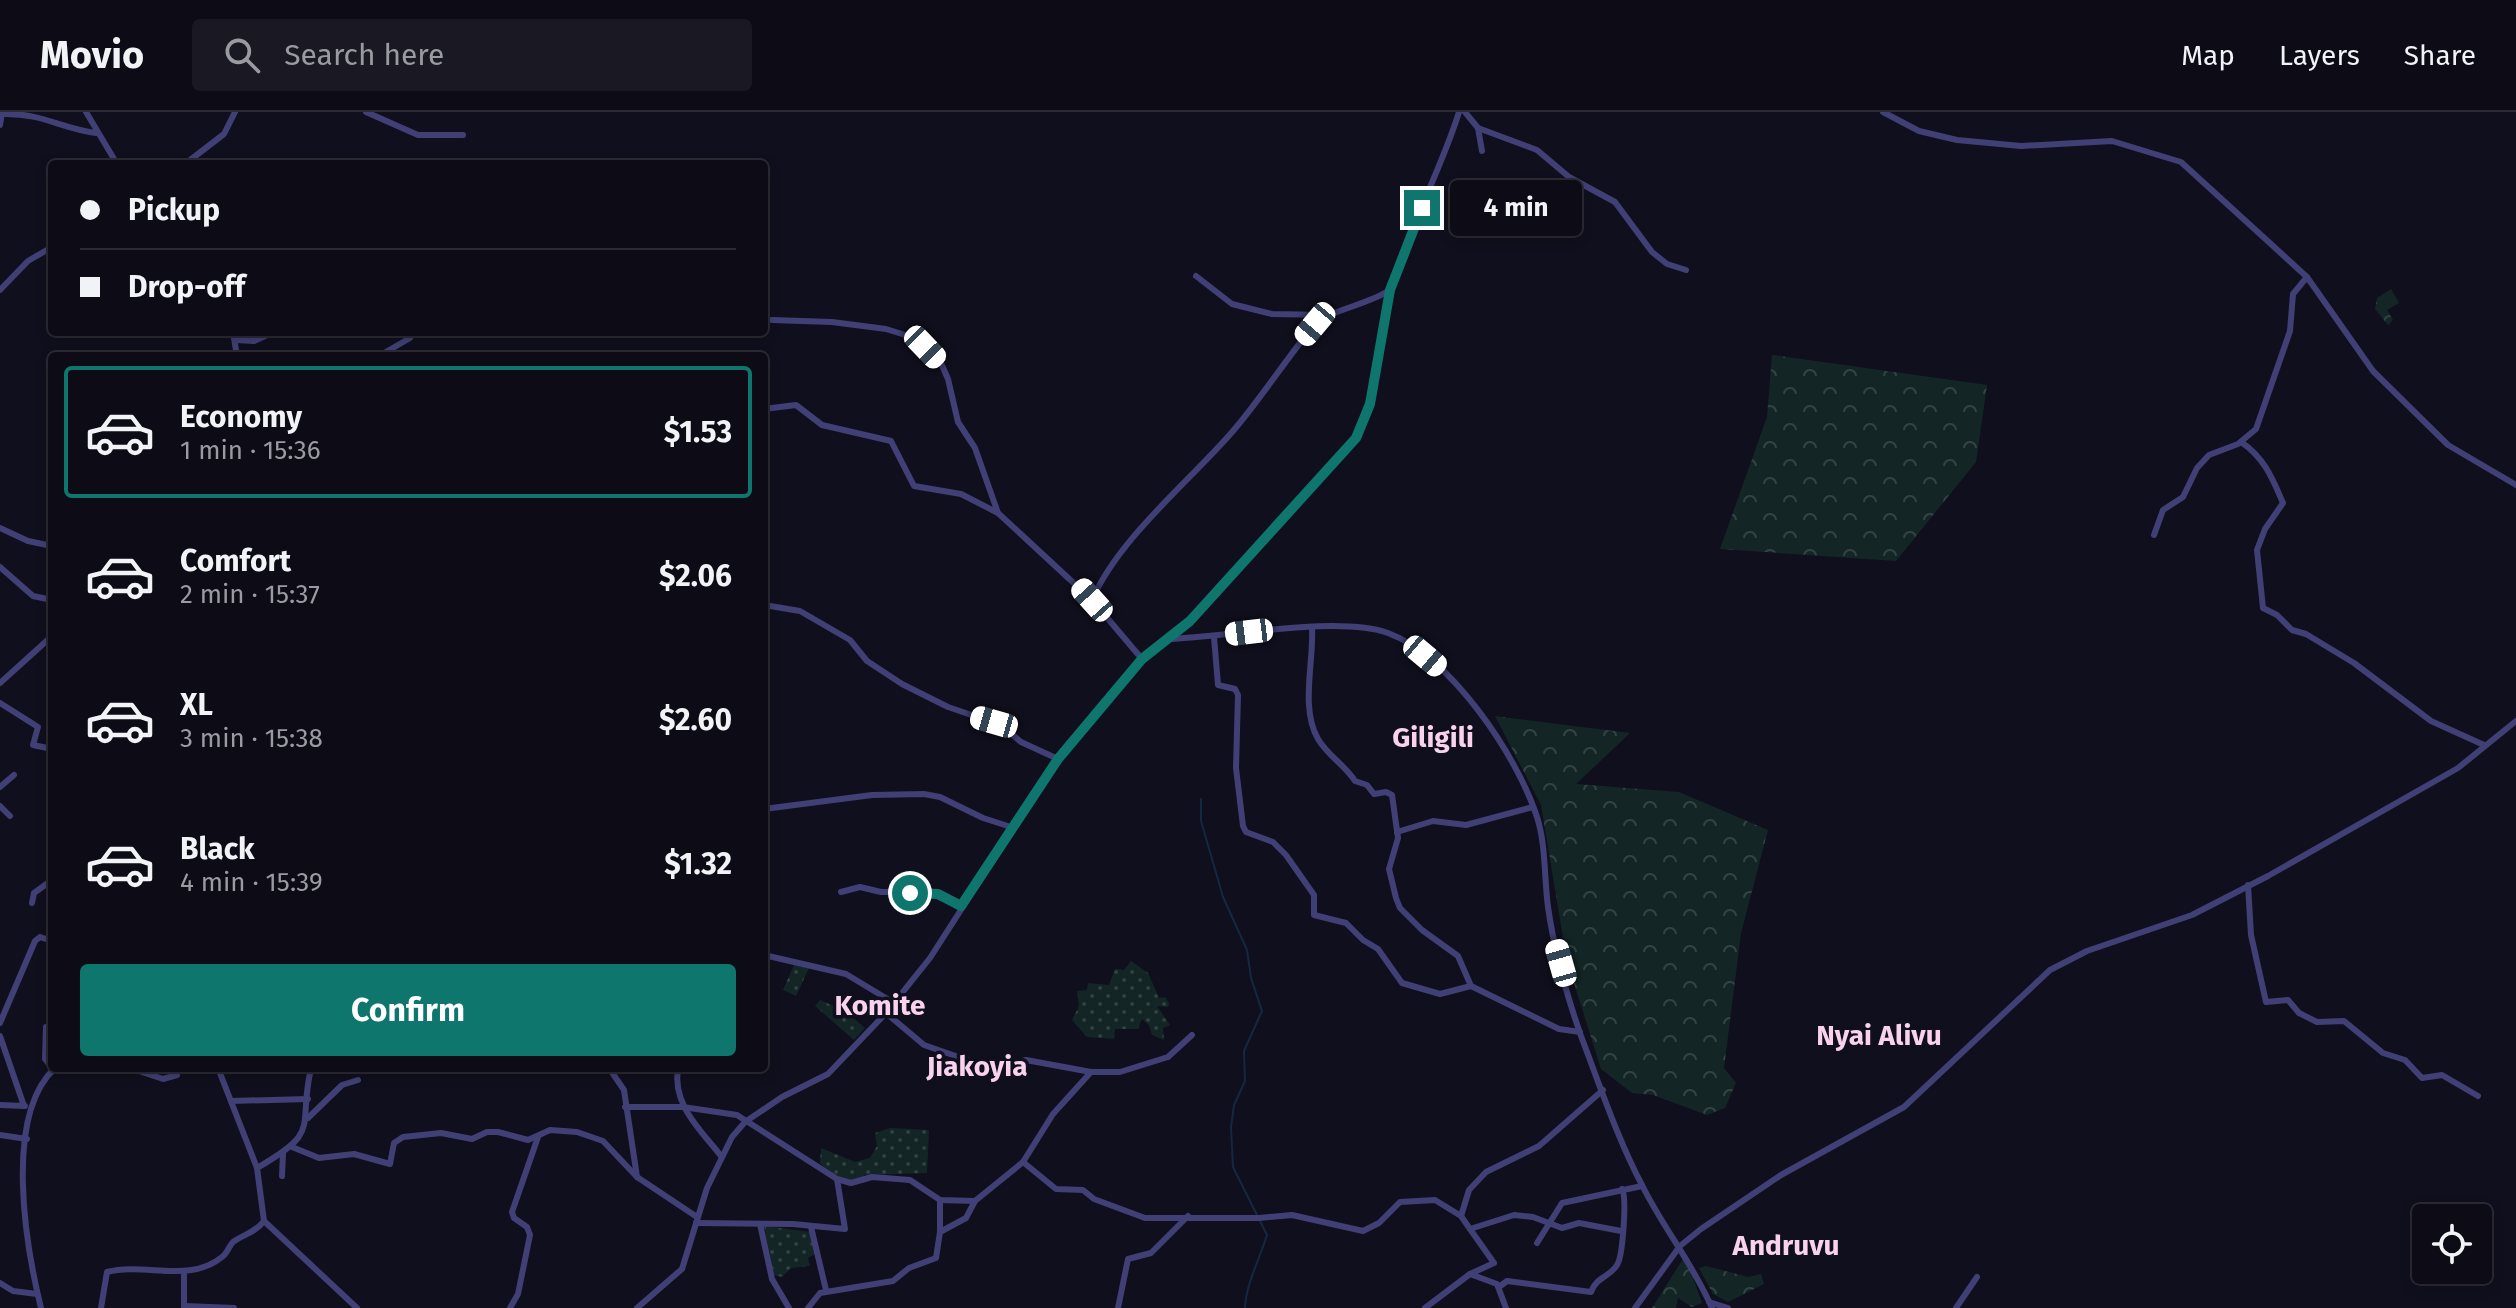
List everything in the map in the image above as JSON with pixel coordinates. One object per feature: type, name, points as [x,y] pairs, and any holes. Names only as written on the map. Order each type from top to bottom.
[{"type":"street","points":[[86,112],[114,160]]},
{"type":"street","points":[[366,112],[414,134],[463,135]]},
{"type":"street","points":[[637,1308],[682,1269],[721,1156],[745,1122],[828,1074],[886,1013],[930,958],[1011,827],[1058,759],[1142,659],[1171,639],[1356,438],[1370,404],[1390,290],[1462,112],[1478,128],[1537,150],[1579,184],[1605,195],[1620,207],[1643,241],[1661,260],[1686,270]]},
{"type":"street","points":[[1883,112],[1919,131],[1957,140],[2021,146],[2095,139],[2130,144],[2169,157],[2193,170],[2307,277],[2373,371],[2448,445],[2516,485]]},
{"type":"street","points":[[0,125],[2,113],[38,115],[73,129],[96,133]]},
{"type":"street","points":[[190,160],[223,134],[232,114]]},
{"type":"street","points":[[1478,128],[1482,151]]},
{"type":"street","points":[[0,290],[28,261],[48,249]]},
{"type":"street","points":[[1196,276],[1230,304],[1272,314],[1326,315],[1356,308],[1390,290]]},
{"type":"street","points":[[2154,535],[2163,510],[2183,497],[2197,468],[2209,455],[2241,442],[2256,429],[2290,331],[2293,294],[2307,277]]},
{"type":"street","points":[[1092,600],[1099,584],[1133,541],[1235,428],[1304,337],[1326,315]]},
{"type":"street","points":[[772,320],[832,322],[886,329],[915,338],[941,363],[958,422],[975,448],[998,513]]},
{"type":"street","points":[[234,336],[237,352]]},
{"type":"street","points":[[236,340],[254,341],[265,336]]},
{"type":"street","points":[[386,352],[411,336]]},
{"type":"street","points":[[768,408],[796,405],[822,425],[887,439],[894,445],[914,486],[961,494],[998,513],[1092,600],[1142,659]]},
{"type":"street","points":[[2241,442],[2254,451],[2271,471],[2275,490],[2283,503],[2265,529],[2257,550],[2263,608],[2277,615],[2292,630],[2306,634],[2354,663],[2431,721],[2484,745]]},
{"type":"street","points":[[0,528],[28,541],[48,545]]},
{"type":"street","points":[[0,567],[25,591],[48,599]]},
{"type":"street","points":[[768,606],[800,611],[850,640],[867,661],[902,684],[948,707],[1001,725],[1021,742],[1058,759]]},
{"type":"street","points":[[1171,639],[1312,628],[1370,629],[1408,642],[1442,670],[1470,701],[1504,750],[1533,807],[1540,833],[1553,933],[1580,1032],[1642,1186],[1680,1246],[1710,1305],[1728,1308]]},
{"type":"street","points":[[1312,628],[1311,706],[1316,734],[1355,781],[1367,785],[1374,794],[1386,792],[1392,795],[1397,832],[1389,869],[1400,908],[1426,933],[1458,956],[1471,986]]},
{"type":"street","points":[[1214,637],[1218,685],[1235,689],[1238,695],[1236,768],[1246,832],[1278,846],[1314,895],[1313,914],[1346,923],[1363,940],[1378,949],[1402,983],[1440,994],[1471,986],[1559,1029],[1580,1032]]},
{"type":"street","points":[[0,683],[48,640]]},
{"type":"street","points":[[0,703],[38,727],[33,745],[48,748]]},
{"type":"street","points":[[1635,1308],[1680,1246],[1781,1175],[1904,1107],[2050,970],[2087,951],[2192,915],[2458,768],[2516,721]]},
{"type":"street","points":[[0,787],[14,775]]},
{"type":"street","points":[[768,808],[872,795],[924,794],[950,801],[983,818],[1011,827]]},
{"type":"street","points":[[0,806],[10,816]]},
{"type":"street","points":[[1397,832],[1433,821],[1466,825],[1533,807]]},
{"type":"street","points":[[32,903],[34,893],[48,883]]},
{"type":"street","points":[[2248,885],[2251,935],[2266,1002],[2288,1000],[2299,1013],[2317,1022],[2344,1021],[2383,1053],[2405,1060],[2422,1078],[2442,1075],[2478,1096]]},
{"type":"street","points":[[841,892],[860,887],[890,893],[927,892],[961,906]]},
{"type":"street","points":[[0,1023],[35,941],[40,937],[48,940]]},
{"type":"street","points":[[768,956],[846,974],[894,1003]]},
{"type":"street","points":[[886,1013],[924,1045],[961,1055],[986,1068],[1026,1060],[1091,1072],[1120,1072],[1156,1062],[1180,1049],[1192,1035]]},
{"type":"street","points":[[46,1027],[45,1059],[48,1062]]},
{"type":"street","points":[[0,1036],[28,1106],[24,1209],[28,1255],[41,1308]]},
{"type":"street","points":[[28,1106],[52,1072]]},
{"type":"street","points":[[142,1072],[163,1079],[177,1075]]},
{"type":"street","points":[[220,1072],[257,1168],[264,1221],[357,1308]]},
{"type":"street","points":[[257,1168],[292,1147],[303,1136],[308,1118],[311,1072]]},
{"type":"street","points":[[612,1072],[622,1083],[637,1177]]},
{"type":"street","points":[[678,1072],[676,1084],[683,1107],[721,1156]]},
{"type":"street","points":[[940,1232],[966,1218],[975,1201],[1023,1162],[1053,1114],[1091,1072]]},
{"type":"street","points":[[308,1118],[342,1085],[358,1080]]},
{"type":"street","points":[[1461,1216],[1469,1190],[1486,1172],[1539,1146],[1603,1090]]},
{"type":"street","points":[[231,1101],[308,1099]]},
{"type":"street","points":[[0,1105],[28,1106]]},
{"type":"street","points":[[625,1107],[683,1107],[737,1115],[781,1140],[837,1179],[851,1183],[872,1177],[910,1180],[940,1200],[975,1201]]},
{"type":"street","points":[[292,1147],[319,1158],[354,1154],[390,1164],[394,1143],[403,1137],[448,1133],[472,1139],[491,1132],[520,1140],[559,1129],[603,1141],[637,1177],[697,1220],[847,1228],[837,1179]]},
{"type":"street","points":[[0,1135],[27,1139]]},
{"type":"street","points":[[510,1308],[518,1294],[530,1235],[527,1227],[514,1218],[512,1212],[538,1137]]},
{"type":"street","points":[[282,1176],[283,1153]]},
{"type":"street","points":[[1023,1162],[1056,1189],[1083,1190],[1094,1199],[1145,1218],[1292,1215],[1363,1231],[1379,1223],[1400,1202],[1435,1200],[1461,1216],[1494,1263],[1470,1274],[1425,1308]]},
{"type":"street","points":[[1537,1243],[1562,1203],[1642,1186]]},
{"type":"street","points":[[1499,1287],[1503,1282],[1514,1281],[1589,1293],[1618,1263],[1623,1249],[1621,1231],[1626,1199],[1622,1189]]},
{"type":"street","points":[[802,1308],[808,1308],[826,1290],[897,1280],[909,1268],[936,1258],[940,1200]]},
{"type":"street","points":[[1470,1229],[1508,1215],[1550,1222],[1562,1228],[1579,1223],[1621,1231]]},
{"type":"street","points":[[1118,1308],[1128,1259],[1151,1253],[1188,1216]]},
{"type":"street","points":[[101,1308],[107,1272],[133,1267],[184,1273],[222,1258],[235,1241],[255,1231],[264,1221]]},
{"type":"street","points":[[760,1224],[772,1279],[789,1308]]},
{"type":"street","points":[[811,1227],[826,1290]]},
{"type":"street","points":[[184,1273],[181,1300],[184,1307],[234,1308]]},
{"type":"street","points":[[1470,1274],[1493,1281],[1499,1287],[1506,1308]]},
{"type":"street","points":[[1956,1308],[1977,1277]]},
{"type":"street","points":[[0,1283],[13,1291],[37,1294]]},
{"type":"green space","points":[[2391,289],[2399,303],[2387,310],[2393,320],[2388,325],[2375,309],[2377,298]]},
{"type":"green space","points":[[1772,355],[1987,385],[1976,462],[1896,561],[1720,549],[1767,417]]},
{"type":"green space","points":[[1495,716],[1630,733],[1576,784],[1679,792],[1768,830],[1741,933],[1724,1068],[1736,1083],[1725,1108],[1707,1115],[1653,1095],[1632,1093],[1601,1069],[1567,961],[1541,805]]},
{"type":"green space","points":[[1131,961],[1148,973],[1159,998],[1165,997],[1169,1003],[1168,1007],[1157,1006],[1170,1025],[1163,1028],[1164,1040],[1152,1035],[1149,1025],[1142,1019],[1138,1029],[1115,1029],[1114,1039],[1087,1037],[1072,1020],[1079,1006],[1077,991],[1087,990],[1088,983],[1109,985],[1115,969],[1124,970]]},
{"type":"green space","points":[[794,965],[809,968],[796,996],[783,990]]},
{"type":"green space","points":[[820,1000],[845,1011],[865,1028],[854,1040],[815,1006]]},
{"type":"green space","points":[[890,1128],[929,1130],[927,1173],[864,1175],[860,1181],[854,1181],[838,1176],[820,1163],[821,1148],[855,1162],[870,1158],[877,1146],[875,1133]]},
{"type":"green space","points":[[764,1226],[811,1232],[817,1253],[808,1258],[810,1266],[791,1268],[782,1277],[774,1275]]},
{"type":"green space","points":[[1683,1259],[1686,1259],[1702,1303],[1692,1307],[1678,1298],[1676,1308],[1652,1308]]},
{"type":"green space","points":[[1706,1266],[1748,1277],[1761,1274],[1764,1284],[1728,1302],[1713,1294],[1699,1268]]},
{"type":"waterway","points":[[1201,799],[1201,821],[1223,897],[1247,950],[1251,978],[1262,1011],[1244,1051],[1245,1081],[1234,1105],[1231,1127],[1233,1167],[1267,1235],[1245,1308]]},
{"type":"district","name":"Giligili","points":[[1433,737]]},
{"type":"district","name":"Komite","points":[[880,1005]]},
{"type":"district","name":"Nyai Alivu","points":[[1879,1035]]},
{"type":"district","name":"Jiakoyia","points":[[977,1066]]},
{"type":"district","name":"Andruvu","points":[[1786,1245]]},
{"type":"route","points":[[910,893],[938,894],[961,906],[1058,759],[1142,659],[1190,621],[1356,438],[1370,404],[1390,290],[1422,208]]}]
